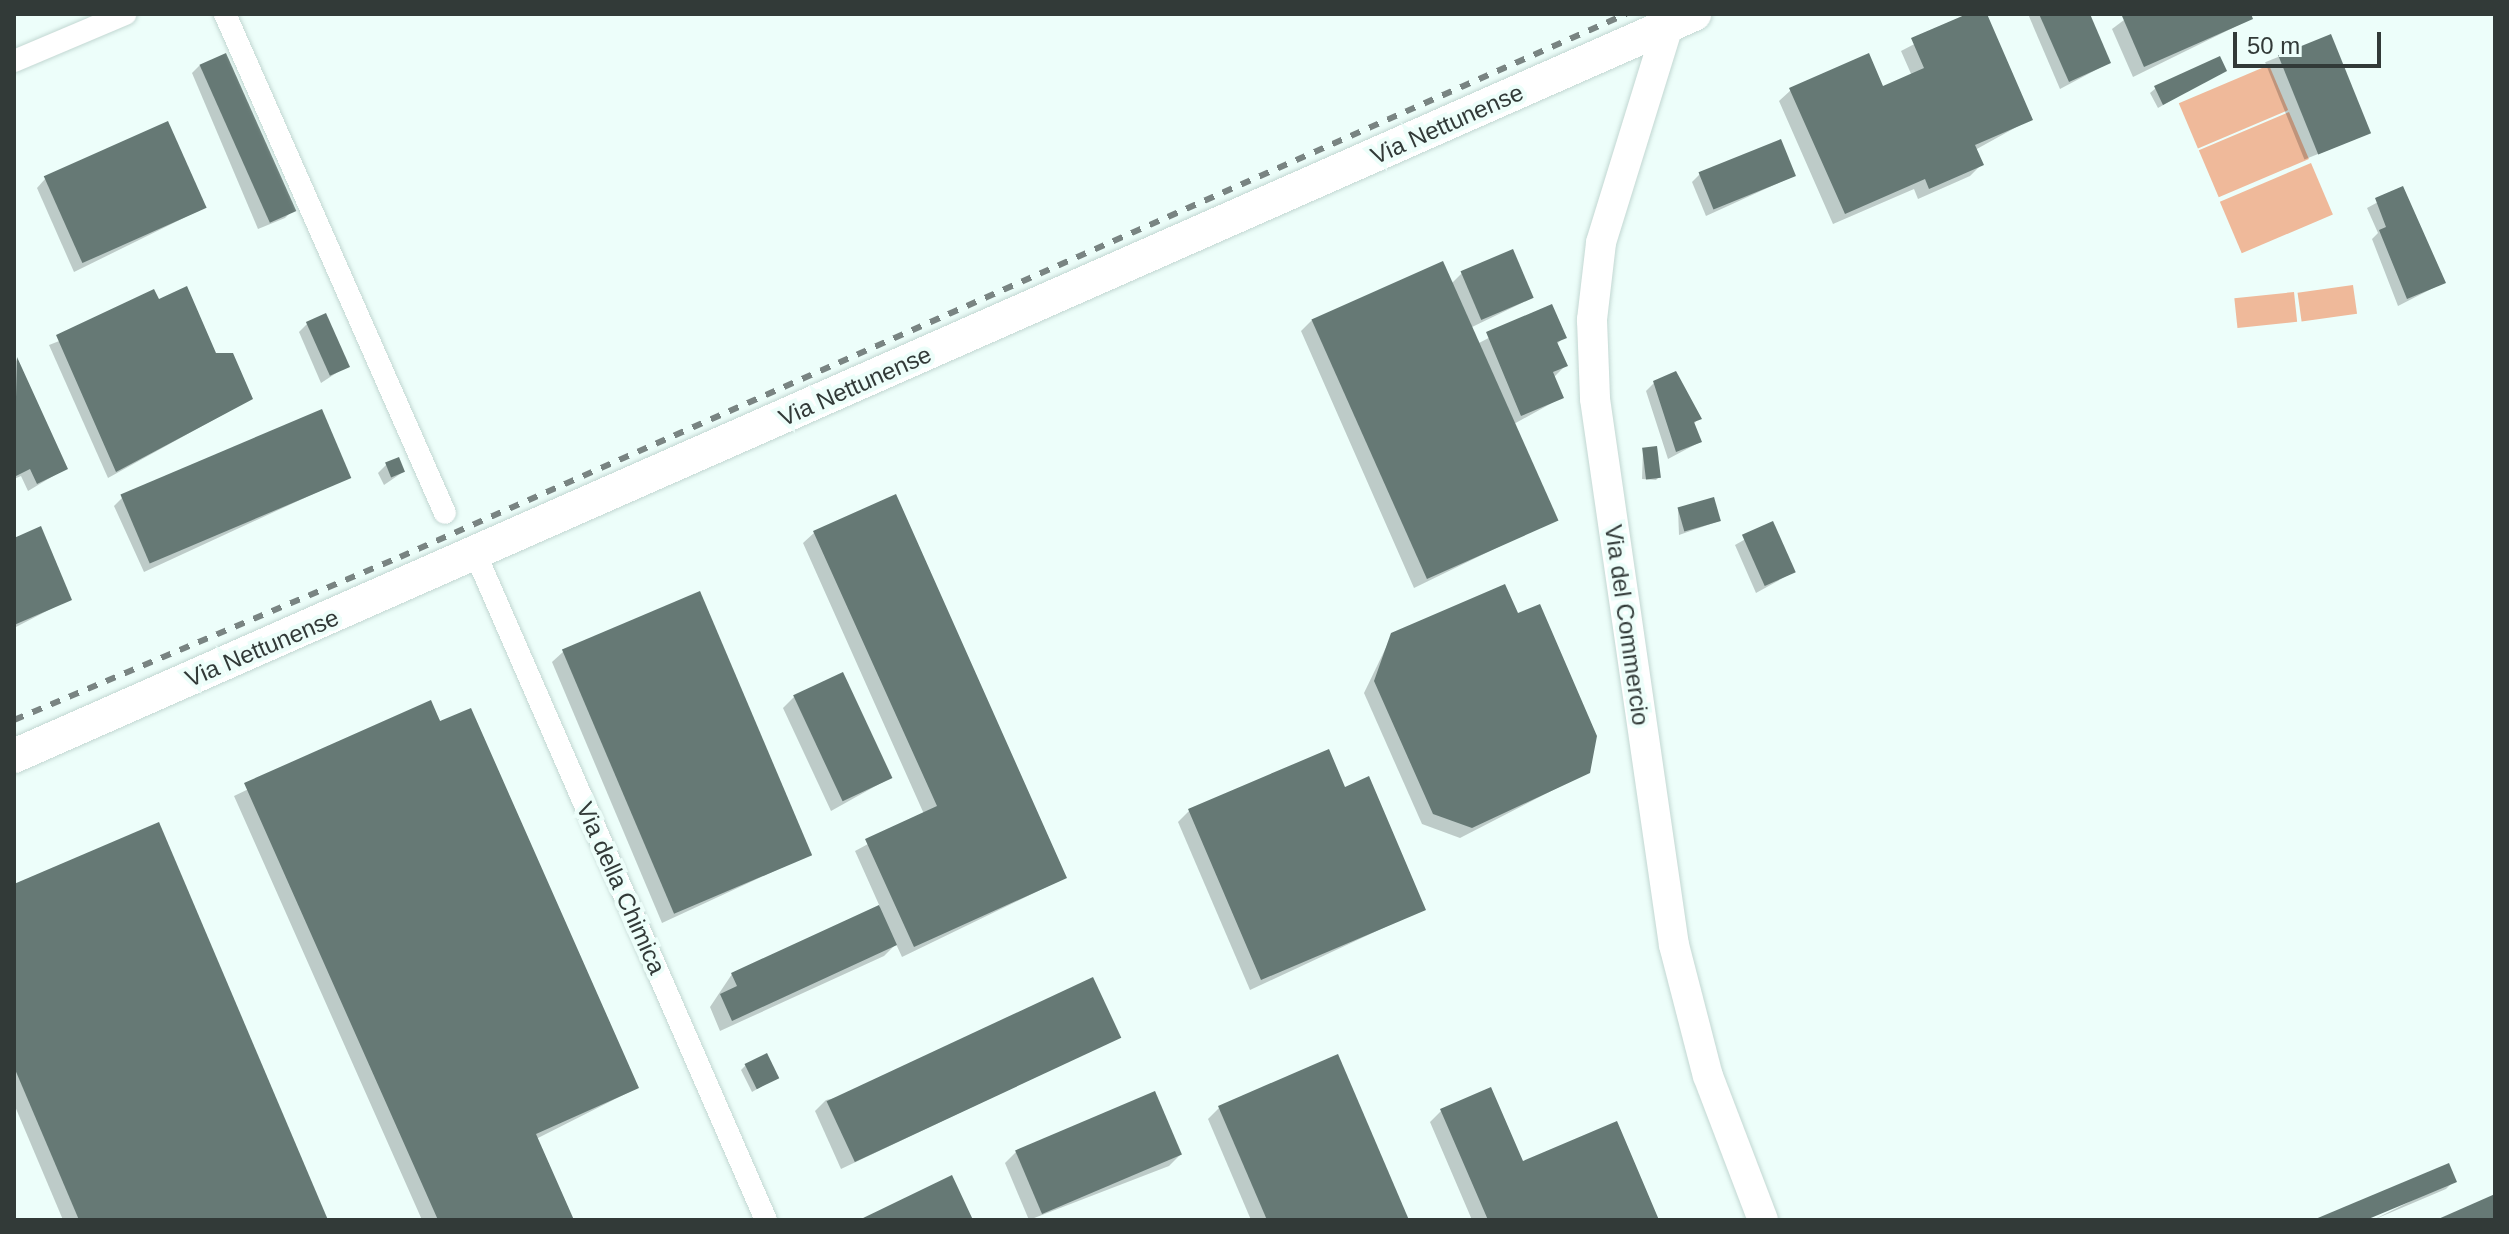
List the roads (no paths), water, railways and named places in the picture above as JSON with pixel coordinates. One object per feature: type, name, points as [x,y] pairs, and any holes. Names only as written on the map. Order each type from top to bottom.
[{"type":"main road","name":"Via Nettunense","points":[[14,756],[476,555],[1681,20]]},
{"type":"street","points":[[14,61],[125,14]]},
{"type":"street","points":[[225,14],[445,513]]},
{"type":"street","name":"Via del Commercio","points":[[1681,20],[1601,243],[1594,384],[1674,945],[1713,1090],[1763,1220]]},
{"type":"street","name":"Via della Chimica","points":[[476,555],[766,1220]]},
{"type":"railway","points":[[14,720],[400,557],[1626,14]]}]
